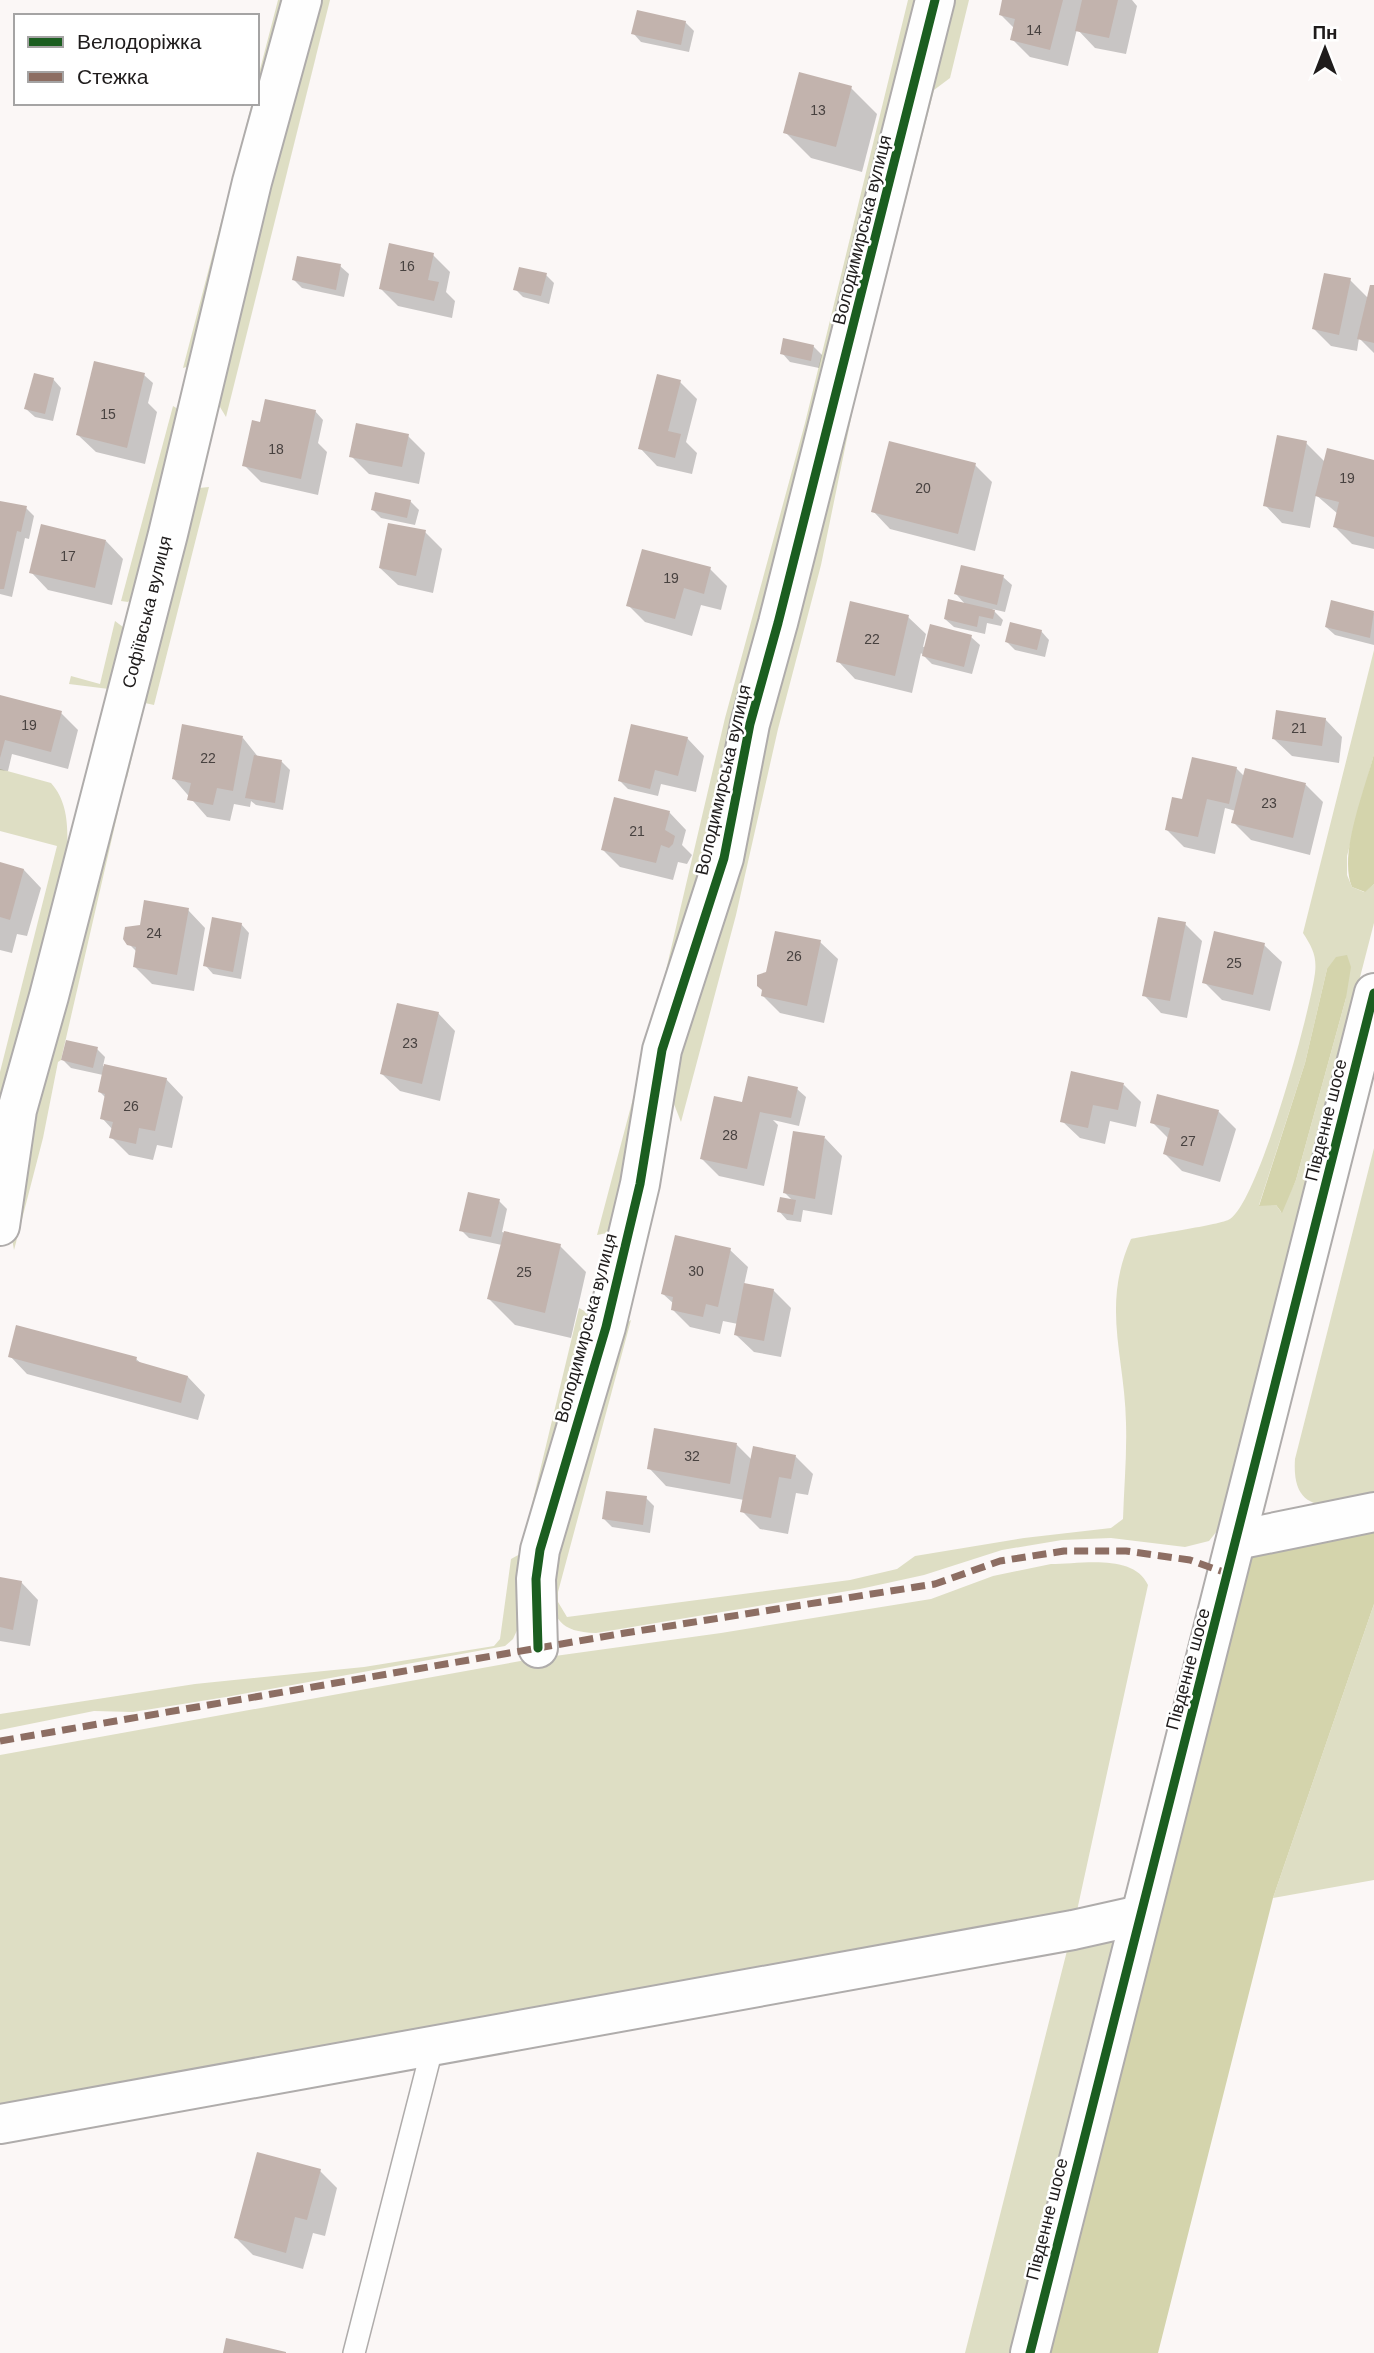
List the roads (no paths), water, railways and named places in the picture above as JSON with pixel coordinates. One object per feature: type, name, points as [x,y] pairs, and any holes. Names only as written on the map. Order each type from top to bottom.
[{"type":"street","name":"Софіївська вулиця","points":[[0,1226],[17,1110],[171,521],[252,182],[302,0]]},
{"type":"street","name":"Володимирська вулиця","points":[[538,1648],[536,1579],[540,1550],[606,1327],[640,1184],[662,1050],[724,858],[750,724],[778,624],[935,0]]},
{"type":"street","name":"Південне шосе","points":[[1030,2353],[1374,993]]},
{"type":"street","points":[[1237,1540],[1374,1512]]},
{"type":"street","points":[[0,2124],[1073,1930],[1140,1915]]},
{"type":"lane","points":[[354,2353],[433,2045]]}]
